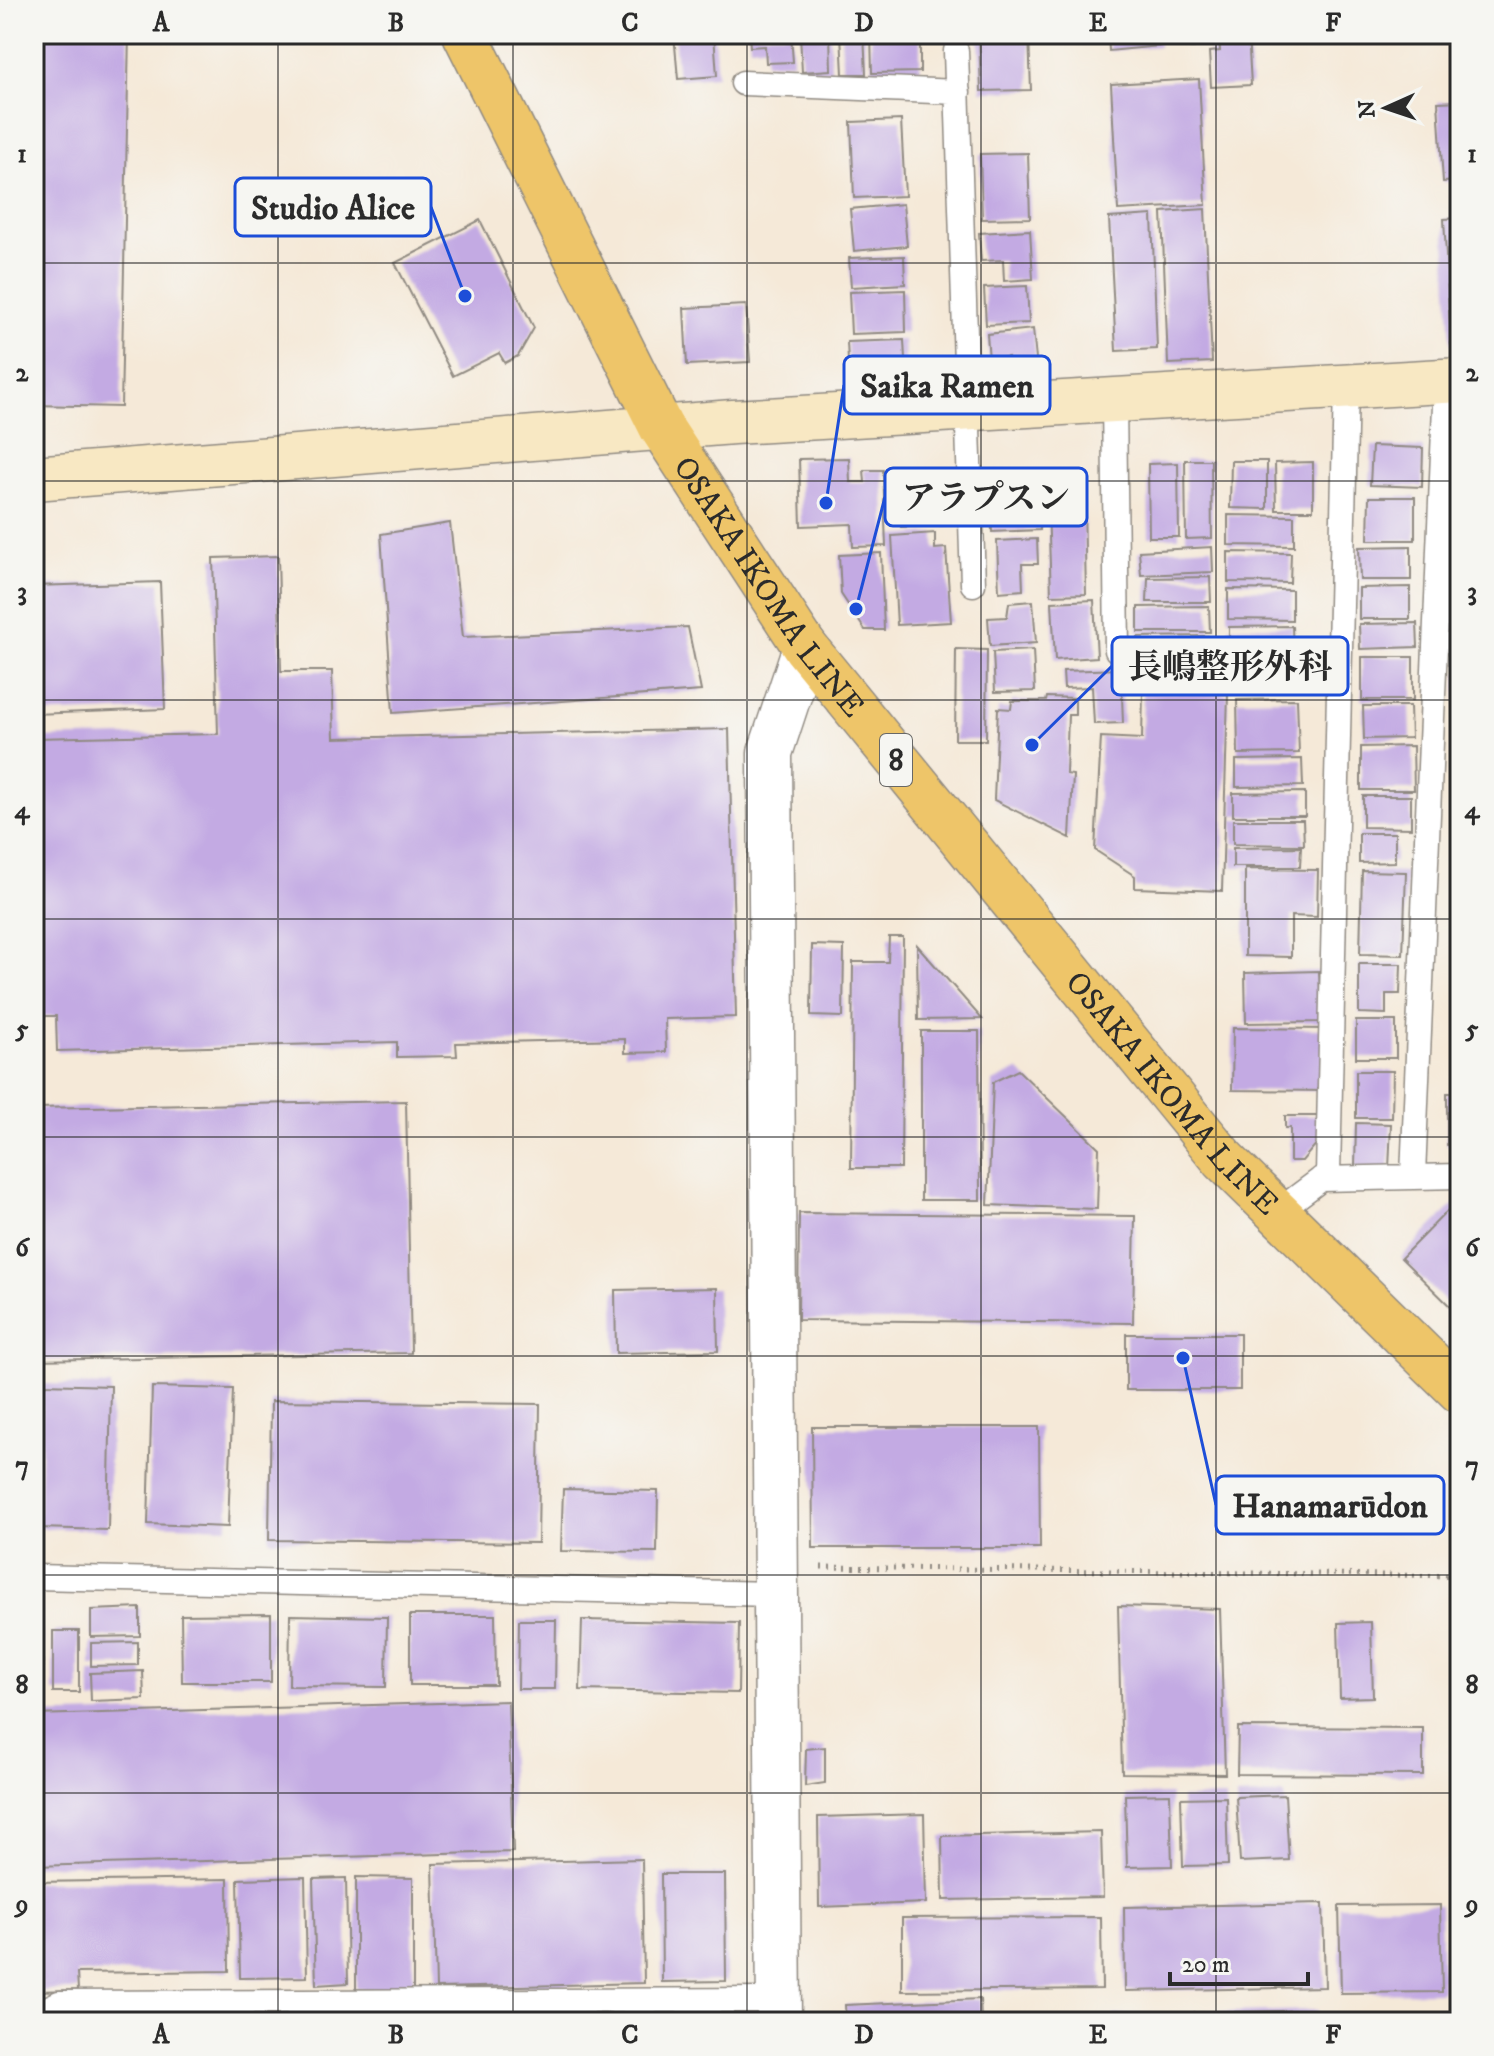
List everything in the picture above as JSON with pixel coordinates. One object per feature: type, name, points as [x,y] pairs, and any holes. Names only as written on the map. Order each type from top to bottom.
[{"type":"main road","name":"OSAKA IKOMA LINE","points":[[465,34],[661,427],[805,647],[1224,1160],[1460,1391]]},
{"type":"street","points":[[34,478],[661,427],[1453,381]]},
{"type":"street","points":[[779,2011],[770,753],[805,647]]},
{"type":"lane","points":[[956,51],[973,584]]},
{"type":"lane","points":[[743,83],[958,92]]},
{"type":"lane","points":[[1413,1176],[1453,381]]},
{"type":"lane","points":[[1277,1212],[1328,1174],[1346,386]]},
{"type":"lane","points":[[1114,399],[1117,650]]},
{"type":"lane","points":[[1321,1179],[1460,1176]]},
{"type":"lane","points":[[34,1577],[777,1594]]},
{"type":"lane","points":[[34,2015],[59,2003],[779,2011]]},
{"type":"path","points":[[813,1566],[1460,1576]]},
{"type":"building","points":[[34,34],[129,34],[121,407],[34,405]]},
{"type":"building","points":[[674,34],[714,34],[717,76],[678,79]]},
{"type":"building","points":[[749,34],[791,34],[793,62],[766,63],[765,46],[750,47]]},
{"type":"building","points":[[800,34],[830,34],[831,70],[802,72]]},
{"type":"building","points":[[841,34],[864,34],[866,74],[843,74]]},
{"type":"building","points":[[871,34],[920,34],[920,72],[872,73]]},
{"type":"building","points":[[979,34],[1029,34],[1031,90],[981,91]]},
{"type":"building","points":[[1108,34],[1158,34],[1159,46],[1109,51]]},
{"type":"building","points":[[1219,34],[1248,34],[1251,85],[1211,87],[1209,52],[1220,51]]},
{"type":"building","points":[[1199,79],[1206,205],[1118,210],[1111,84]]},
{"type":"building","points":[[1460,101],[1460,181],[1443,182],[1438,102]]},
{"type":"building","points":[[901,120],[905,196],[854,198],[851,122]]},
{"type":"building","points":[[1028,153],[1030,218],[982,219],[980,154]]},
{"type":"building","points":[[903,204],[907,246],[854,251],[850,209]]},
{"type":"building","points":[[1205,209],[1212,362],[1168,364],[1162,212]]},
{"type":"building","points":[[1152,215],[1157,349],[1116,351],[1109,218]]},
{"type":"building","points":[[1460,218],[1460,344],[1451,344],[1444,219]]},
{"type":"building","points":[[480,220],[534,328],[518,356],[505,363],[499,353],[453,376],[395,263]]},
{"type":"building","points":[[1030,230],[1033,279],[1004,281],[1003,260],[981,261],[979,233]]},
{"type":"building","points":[[904,256],[905,284],[851,287],[849,258]]},
{"type":"building","points":[[1027,286],[1029,323],[986,325],[984,288]]},
{"type":"building","points":[[905,290],[906,332],[851,334],[849,292]]},
{"type":"building","points":[[746,305],[750,362],[687,365],[684,308]]},
{"type":"building","points":[[1033,329],[1038,379],[1011,381],[1008,357],[989,360],[987,334]]},
{"type":"building","points":[[904,340],[906,378],[849,381],[847,342]]},
{"type":"building","points":[[1372,446],[1423,448],[1422,487],[1370,485]]},
{"type":"building","points":[[849,458],[850,482],[865,482],[864,470],[883,470],[886,546],[853,547],[852,524],[801,526],[799,459]]},
{"type":"building","points":[[1185,460],[1211,460],[1212,538],[1186,539]]},
{"type":"building","points":[[1231,461],[1267,461],[1267,509],[1230,508]]},
{"type":"building","points":[[1313,462],[1313,510],[1276,510],[1275,463]]},
{"type":"building","points":[[1178,463],[1179,537],[1149,537],[1148,464]]},
{"type":"building","points":[[1020,470],[1020,501],[1039,500],[1040,530],[992,532],[990,471]]},
{"type":"building","points":[[946,484],[947,525],[901,527],[900,485]]},
{"type":"building","points":[[1369,497],[1415,497],[1415,540],[1368,540]]},
{"type":"building","points":[[1084,504],[1086,594],[1051,595],[1048,506]]},
{"type":"building","points":[[1228,515],[1294,516],[1294,546],[1228,545]]},
{"type":"building","points":[[450,523],[463,637],[688,627],[701,691],[393,713],[381,534]]},
{"type":"building","points":[[935,533],[935,549],[946,548],[951,622],[897,625],[892,536]]},
{"type":"building","points":[[1037,539],[1038,564],[1022,564],[1023,590],[999,592],[997,541]]},
{"type":"building","points":[[1411,546],[1411,580],[1360,580],[1359,547]]},
{"type":"building","points":[[1212,547],[1213,572],[1141,575],[1139,551]]},
{"type":"building","points":[[1228,552],[1291,553],[1290,583],[1228,582]]},
{"type":"building","points":[[881,553],[884,630],[865,630],[841,594],[839,555]]},
{"type":"building","points":[[278,556],[281,671],[332,671],[334,738],[729,729],[736,1017],[665,1019],[666,1052],[625,1053],[625,1039],[456,1043],[457,1056],[397,1057],[397,1042],[57,1051],[56,1016],[34,1016],[34,738],[218,734],[213,558]]},
{"type":"building","points":[[1210,577],[1211,602],[1147,602],[1148,578]]},
{"type":"building","points":[[160,582],[165,709],[34,714],[34,586]]},
{"type":"building","points":[[1410,587],[1410,619],[1359,619],[1359,588]]},
{"type":"building","points":[[1228,589],[1292,590],[1292,620],[1228,619]]},
{"type":"building","points":[[1094,600],[1097,657],[1055,660],[1052,602]]},
{"type":"building","points":[[1033,601],[1036,643],[990,646],[988,618],[1007,617],[1009,603]]},
{"type":"building","points":[[1209,606],[1210,632],[1138,632],[1138,607]]},
{"type":"building","points":[[1417,623],[1418,647],[1360,649],[1359,624]]},
{"type":"building","points":[[1292,626],[1293,655],[1229,655],[1229,627]]},
{"type":"building","points":[[1208,636],[1209,658],[1139,660],[1138,637]]},
{"type":"building","points":[[956,649],[987,650],[986,740],[955,740]]},
{"type":"building","points":[[1033,650],[1035,691],[995,692],[993,652]]},
{"type":"building","points":[[1362,657],[1413,657],[1413,700],[1362,700]]},
{"type":"building","points":[[1121,669],[1123,723],[1094,724],[1092,687],[1064,688],[1063,671]]},
{"type":"building","points":[[1457,673],[1460,674],[1460,723],[1456,723]]},
{"type":"building","points":[[1143,691],[1228,694],[1222,891],[1135,888],[1135,876],[1095,850],[1101,737],[1142,739]]},
{"type":"building","points":[[1047,697],[1075,698],[1075,715],[1068,715],[1066,774],[1073,775],[1070,838],[994,800],[998,708],[1011,709],[1012,701],[1046,701]]},
{"type":"building","points":[[1297,699],[1299,753],[1238,754],[1237,700]]},
{"type":"building","points":[[1363,706],[1410,706],[1411,738],[1364,739]]},
{"type":"building","points":[[1455,728],[1460,728],[1460,765],[1455,765]]},
{"type":"building","points":[[1413,746],[1414,790],[1361,790],[1361,747]]},
{"type":"building","points":[[1302,759],[1303,786],[1236,787],[1236,760]]},
{"type":"building","points":[[1305,792],[1305,816],[1233,816],[1233,793]]},
{"type":"building","points":[[1363,796],[1411,796],[1411,828],[1363,827]]},
{"type":"building","points":[[1233,820],[1303,820],[1304,845],[1233,844]]},
{"type":"building","points":[[1359,833],[1395,833],[1395,862],[1359,863]]},
{"type":"building","points":[[1301,847],[1300,867],[1233,867],[1233,848]]},
{"type":"building","points":[[1245,869],[1318,870],[1317,917],[1291,916],[1291,957],[1245,956]]},
{"type":"building","points":[[1362,871],[1406,872],[1403,955],[1360,954]]},
{"type":"building","points":[[889,937],[903,937],[901,1168],[851,1168],[853,962],[888,962]]},
{"type":"building","points":[[812,945],[844,946],[843,1017],[811,1016]]},
{"type":"building","points":[[917,945],[982,1019],[918,1020]]},
{"type":"building","points":[[1359,964],[1401,964],[1400,994],[1386,994],[1386,1014],[1359,1013]]},
{"type":"building","points":[[1319,971],[1321,1022],[1246,1023],[1245,973]]},
{"type":"building","points":[[1356,1021],[1396,1021],[1396,1058],[1356,1058]]},
{"type":"building","points":[[1233,1028],[1327,1029],[1327,1091],[1232,1090]]},
{"type":"building","points":[[921,1031],[979,1031],[980,1200],[921,1200]]},
{"type":"building","points":[[1018,1070],[1099,1148],[1097,1209],[988,1205],[993,1082]]},
{"type":"building","points":[[1356,1071],[1393,1071],[1392,1118],[1356,1118]]},
{"type":"building","points":[[1447,1093],[1460,1093],[1460,1145],[1447,1145]]},
{"type":"building","points":[[406,1101],[411,1353],[34,1360],[34,1108]]},
{"type":"building","points":[[1285,1116],[1323,1116],[1323,1136],[1302,1161],[1290,1161],[1290,1128],[1285,1128]]},
{"type":"building","points":[[1356,1123],[1391,1124],[1389,1169],[1355,1168]]},
{"type":"building","points":[[1460,1198],[1460,1316],[1401,1258]]},
{"type":"building","points":[[799,1213],[1135,1216],[1133,1323],[798,1320]]},
{"type":"building","points":[[717,1288],[718,1351],[616,1353],[615,1290]]},
{"type":"building","points":[[1126,1334],[1240,1334],[1240,1390],[1126,1390]]},
{"type":"building","points":[[43,1384],[111,1386],[108,1530],[39,1528]]},
{"type":"building","points":[[152,1387],[233,1389],[228,1527],[148,1524]]},
{"type":"building","points":[[271,1401],[540,1404],[538,1543],[269,1540]]},
{"type":"building","points":[[812,1427],[1039,1427],[1040,1548],[813,1548]]},
{"type":"building","points":[[563,1489],[658,1491],[657,1552],[561,1551]]},
{"type":"building","points":[[1118,1606],[1220,1609],[1225,1774],[1122,1773]]},
{"type":"building","points":[[140,1608],[140,1636],[91,1637],[91,1610]]},
{"type":"building","points":[[271,1614],[271,1682],[182,1682],[181,1615]]},
{"type":"building","points":[[290,1615],[387,1617],[386,1687],[289,1686]]},
{"type":"building","points":[[410,1615],[495,1615],[496,1685],[410,1685]]},
{"type":"building","points":[[519,1620],[556,1620],[555,1689],[518,1689]]},
{"type":"building","points":[[582,1620],[739,1623],[738,1693],[580,1690]]},
{"type":"building","points":[[1371,1622],[1373,1697],[1340,1698],[1338,1623]]},
{"type":"building","points":[[34,1630],[42,1631],[43,1691],[34,1691]]},
{"type":"building","points":[[53,1631],[79,1631],[79,1692],[53,1692]]},
{"type":"building","points":[[138,1642],[138,1665],[91,1666],[91,1643]]},
{"type":"building","points":[[143,1671],[144,1699],[91,1701],[90,1673]]},
{"type":"building","points":[[508,1701],[513,1852],[34,1866],[34,1715]]},
{"type":"building","points":[[1238,1727],[1423,1728],[1423,1775],[1237,1774]]},
{"type":"building","points":[[825,1747],[825,1783],[805,1786],[806,1749]]},
{"type":"building","points":[[1170,1794],[1172,1866],[1127,1867],[1125,1795]]},
{"type":"building","points":[[1285,1795],[1289,1860],[1240,1862],[1236,1797]]},
{"type":"building","points":[[1226,1797],[1228,1865],[1183,1866],[1181,1798]]},
{"type":"building","points":[[924,1814],[926,1903],[819,1907],[818,1817]]},
{"type":"building","points":[[1101,1832],[1103,1897],[943,1900],[942,1836]]},
{"type":"building","points":[[642,1859],[644,1983],[436,1988],[433,1864]]},
{"type":"building","points":[[661,1874],[725,1874],[726,1981],[662,1982]]},
{"type":"building","points":[[305,1877],[307,1977],[240,1978],[238,1879]]},
{"type":"building","points":[[356,1877],[413,1878],[413,1990],[356,1989]]},
{"type":"building","points":[[346,1878],[348,1983],[316,1985],[313,1879]]},
{"type":"building","points":[[228,1879],[229,1971],[77,1973],[78,1990],[34,1991],[34,1882]]},
{"type":"building","points":[[1323,1903],[1325,1987],[1125,1991],[1124,1907]]},
{"type":"building","points":[[1440,1905],[1442,1992],[1341,1993],[1339,1906]]},
{"type":"building","points":[[1101,1917],[1102,1989],[902,1991],[902,1918]]},
{"type":"building","points":[[980,1999],[981,2022],[846,2022],[845,2005]]},
{"type":"building","points":[[1317,2010],[1317,2022],[1114,2022],[1114,2015]]},
{"type":"place","name":"Studio Alice","points":[[465,296]]},
{"type":"place","name":"Saika Ramen","points":[[826,503]]},
{"type":"place","name":"アラプスン","points":[[856,609]]},
{"type":"place","name":"長嶋整形外科","points":[[1032,745]]},
{"type":"place","name":"Hanamarūdon","points":[[1183,1358]]}]
